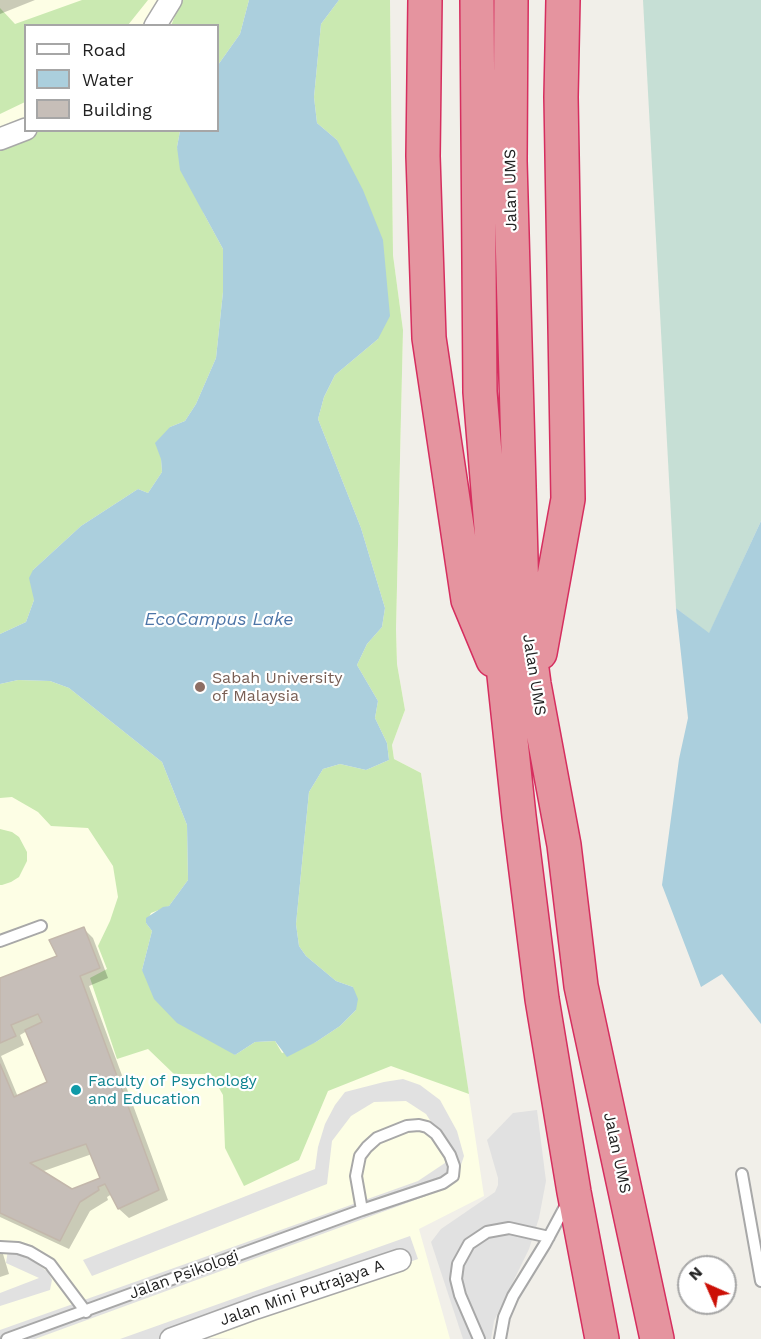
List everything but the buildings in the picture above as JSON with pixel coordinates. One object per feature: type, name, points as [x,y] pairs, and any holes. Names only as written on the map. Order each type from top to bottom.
[{"type":"highway","points":[[425,0],[423,156],[429,338],[468,600],[520,687]]},
{"type":"highway","name":"Jalan UMS","points":[[477,0],[480,392],[520,687],[542,999],[574,1192],[602,1339]]},
{"type":"highway","name":"Jalan UMS","points":[[511,0],[510,161],[522,595],[520,687],[564,845],[581,986],[657,1339]]},
{"type":"highway","points":[[520,687],[568,499],[561,97],[563,0]]},
{"type":"street","points":[[155,24],[171,0]]},
{"type":"street","points":[[0,139],[24,130]]},
{"type":"street","name":"Jalan Mini Putrajaya A","points":[[171,1339],[255,1308],[400,1260]]},
{"type":"lane","points":[[0,941],[41,926]]},
{"type":"lane","name":"Jalan Psikologi","points":[[7,1339],[362,1210],[434,1187],[450,1179],[454,1171],[452,1161],[436,1134],[419,1125],[407,1126],[378,1138],[367,1147],[360,1156],[356,1176],[362,1210]]},
{"type":"lane","points":[[742,1174],[761,1281]]},
{"type":"lane","points":[[500,1339],[504,1317],[513,1296],[574,1192]]},
{"type":"lane","points":[[479,1339],[460,1295],[456,1279],[458,1264],[469,1244],[487,1232],[510,1228],[549,1237]]},
{"type":"lane","points":[[0,1247],[18,1248],[30,1252],[50,1264],[86,1311]]},
{"type":"shaded area","name":"Sabah University of Malaysia","points":[[0,0],[390,0],[393,255],[403,330],[396,629],[397,664],[405,710],[392,745],[394,759],[421,773],[484,1196],[419,1229],[450,1339],[0,1339]]},
{"type":"shaded area","points":[[643,0],[761,0],[761,521],[709,634],[676,608]]},
{"type":"shaded area","points":[[403,1079],[420,1085],[440,1100],[457,1131],[464,1156],[456,1180],[426,1196],[35,1339],[0,1339],[0,1330],[418,1181],[445,1163],[445,1143],[426,1114],[406,1101],[374,1102],[351,1116],[332,1141],[327,1184],[92,1276],[83,1260],[315,1169],[318,1147],[325,1124],[345,1092]]},
{"type":"shaded area","points":[[537,1110],[546,1181],[539,1218],[529,1249],[494,1321],[491,1339],[463,1339],[431,1242],[441,1229],[495,1192],[498,1178],[487,1140],[513,1113]]},
{"type":"shaded area","points":[[410,1236],[418,1259],[195,1338],[235,1339],[120,1339]]},
{"type":"shaded area","points":[[8,1250],[33,1261],[48,1272],[52,1280],[50,1290],[0,1306],[0,1293],[39,1278],[6,1263]]},
{"type":"green space","points":[[82,0],[148,0],[129,24],[24,24],[24,102],[0,114],[0,8],[15,24]]},
{"type":"green space","points":[[181,0],[249,0],[240,34],[219,64],[219,24],[172,24]]},
{"type":"green space","points":[[339,0],[390,0],[393,255],[403,330],[396,629],[397,664],[405,710],[392,745],[394,759],[421,773],[469,1094],[391,1066],[328,1091],[299,1160],[244,1186],[225,1148],[223,1095],[211,1074],[174,1074],[148,1049],[117,1059],[90,978],[107,969],[98,946],[118,897],[113,866],[88,828],[51,826],[38,812],[12,797],[0,798],[0,684],[18,680],[50,681],[69,688],[162,762],[187,825],[188,880],[169,906],[151,913],[146,923],[152,931],[142,970],[235,1055],[255,1042],[275,1041],[282,1053],[316,1042],[340,1026],[356,1010],[353,987],[336,981],[306,956],[299,946],[296,924],[309,792],[323,769],[340,764],[366,770],[389,760],[387,743],[375,718],[378,701],[357,665],[367,644],[382,627],[385,608],[361,528],[318,419],[324,397],[335,375],[378,339],[337,140],[317,123],[314,97],[321,24]]},
{"type":"green space","points":[[35,132],[180,132],[177,147],[204,214],[223,249],[223,292],[216,358],[196,404],[185,421],[170,427],[161,459],[162,472],[148,493],[138,489],[81,526],[33,570],[34,600],[26,622],[0,634],[0,146]]},
{"type":"green space","points":[[0,829],[12,832],[19,837],[27,852],[27,861],[19,877],[2,885],[0,885]]},
{"type":"water","name":"EcoCampus Lake","points":[[249,0],[339,0],[321,24],[314,97],[317,123],[337,140],[363,190],[383,240],[390,316],[378,339],[335,375],[324,397],[318,419],[361,528],[385,608],[382,627],[367,644],[357,665],[378,701],[375,718],[387,743],[389,760],[366,770],[340,764],[323,769],[309,792],[296,924],[299,946],[306,956],[336,981],[353,987],[358,999],[356,1010],[340,1026],[287,1057],[275,1041],[255,1042],[235,1055],[177,1023],[154,999],[142,970],[152,931],[146,923],[146,918],[163,907],[169,906],[188,880],[187,825],[162,762],[69,688],[50,681],[18,680],[0,684],[0,634],[26,622],[34,600],[29,578],[33,570],[81,526],[138,489],[148,493],[162,472],[161,459],[155,443],[170,427],[185,421],[196,404],[216,358],[223,292],[223,249],[180,170],[177,147],[180,132],[219,132],[219,64],[240,34]]},
{"type":"water","points":[[761,521],[761,1024],[722,974],[701,987],[662,885],[679,759],[688,718],[676,608],[709,633]]},
{"type":"place","name":"Sabah University of Malaysia","points":[[200,687]]},
{"type":"place","name":"Faculty of Psychology and Education","points":[[76,1090]]}]
